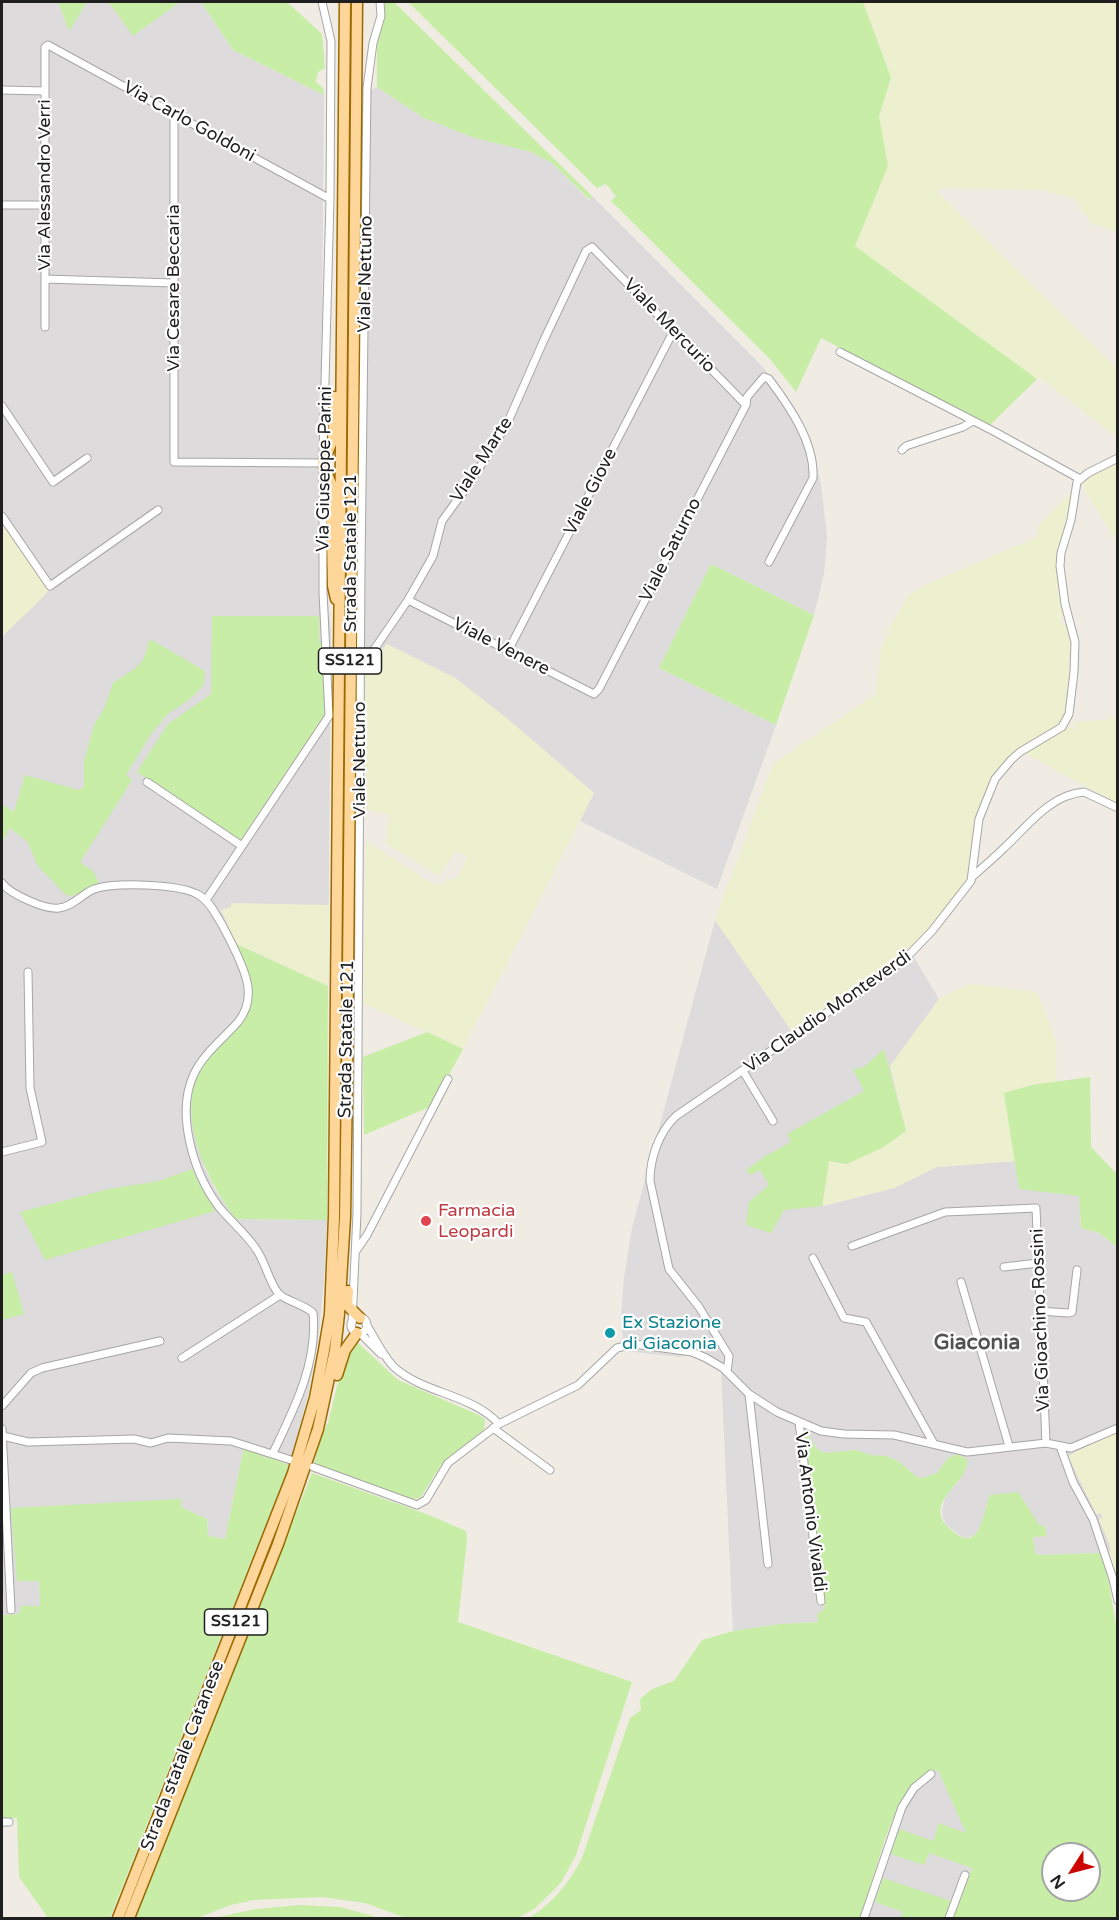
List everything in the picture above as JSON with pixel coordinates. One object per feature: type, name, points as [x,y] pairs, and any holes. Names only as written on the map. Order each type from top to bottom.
[{"type":"main road","name":"Strada Statale 121","points":[[334,1319],[345,2]]},
{"type":"main road","name":"Strada Statale 121","points":[[334,1319],[345,1217],[357,2]]},
{"type":"main road","points":[[340,612],[333,586],[331,484],[323,464],[333,439],[336,386],[342,362]]},
{"type":"main road","points":[[318,1429],[331,1403],[340,1362],[358,1321],[347,1305],[350,1251],[345,1217]]},
{"type":"main road","name":"Strada statale Catanese","points":[[129,1918],[278,1544],[318,1429],[334,1350],[334,1319]]},
{"type":"main road","name":"Strada statale Catanese","points":[[118,1918],[293,1473],[315,1398],[334,1319]]},
{"type":"street","name":"Via Giuseppe Parini","points":[[206,900],[329,716],[323,592],[323,464],[330,199],[331,41],[322,2]]},
{"type":"street","name":"Viale Nettuno","points":[[358,1321],[356,1251],[367,88],[373,43],[381,15],[380,2]]},
{"type":"street","name":"Via Carlo Goldoni","points":[[48,45],[330,199]]},
{"type":"street","name":"Via Alessandro Verri","points":[[45,327],[45,47],[48,45]]},
{"type":"street","points":[[2,90],[45,91]]},
{"type":"street","name":"Via Cesare Beccaria","points":[[174,113],[174,462],[323,464]]},
{"type":"street","points":[[2,205],[46,205]]},
{"type":"street","name":"Viale Marte","points":[[361,664],[373,651],[408,600],[434,556],[442,521],[469,484],[507,424],[586,251],[592,247]]},
{"type":"street","name":"Viale Mercurio","points":[[592,247],[746,405]]},
{"type":"street","points":[[45,279],[173,283]]},
{"type":"street","name":"Viale Giove","points":[[508,651],[673,332]]},
{"type":"street","points":[[840,352],[1080,479],[1118,458]]},
{"type":"street","name":"Viale Saturno","points":[[594,694],[746,405],[747,397],[764,377],[769,380],[794,416],[808,447],[813,467],[813,478],[770,562]]},
{"type":"street","points":[[2,406],[53,482],[87,458]]},
{"type":"street","points":[[902,450],[906,446],[963,427],[973,421]]},
{"type":"street","name":"Via Claudio Monteverdi","points":[[728,1372],[729,1356],[699,1307],[669,1269],[650,1181],[650,1172],[662,1131],[676,1116],[905,959],[932,931],[971,880],[979,819],[995,779],[1020,752],[1062,727],[1069,714],[1075,642],[1065,604],[1060,566],[1077,482],[1080,479]]},
{"type":"street","points":[[2,516],[50,586],[158,510]]},
{"type":"street","name":"Viale Venere","points":[[408,600],[594,694]]},
{"type":"street","points":[[147,782],[242,846]]},
{"type":"street","points":[[972,877],[1005,848],[1029,821],[1065,797],[1084,792],[1118,808]]},
{"type":"street","points":[[2,883],[13,893],[49,908],[60,909],[93,890],[122,884],[188,890],[206,900],[218,917],[246,972],[249,995],[239,1021],[216,1044],[194,1073],[187,1106],[191,1151],[210,1194],[258,1252],[280,1295],[314,1312],[314,1333],[304,1386],[273,1453]]},
{"type":"street","points":[[2,1152],[42,1142],[30,1088],[28,972]]},
{"type":"street","points":[[743,1071],[773,1121]]},
{"type":"street","points":[[356,1251],[367,1235],[448,1079]]},
{"type":"street","name":"Via Gioachino Rossini","points":[[852,1246],[945,1212],[1036,1208],[1046,1443]]},
{"type":"street","points":[[813,1258],[844,1318],[866,1322],[934,1444]]},
{"type":"street","points":[[1004,1267],[1038,1263]]},
{"type":"street","points":[[1039,1311],[1072,1312],[1077,1270]]},
{"type":"street","points":[[961,1282],[1009,1446]]},
{"type":"street","points":[[182,1358],[280,1295]]},
{"type":"street","points":[[358,1321],[393,1366],[409,1378],[488,1413],[496,1426],[550,1470]]},
{"type":"street","points":[[2,1406],[31,1373],[42,1368],[160,1341]]},
{"type":"street","points":[[313,1467],[417,1505],[426,1500],[448,1462],[496,1426],[578,1385],[599,1367],[607,1356],[620,1347],[634,1344],[692,1352],[706,1358],[728,1372],[749,1394],[777,1412],[821,1431],[894,1435],[967,1452],[1046,1443],[1071,1448],[1118,1428]]},
{"type":"street","points":[[749,1394],[768,1564]]},
{"type":"street","name":"Via Antonio Vivaldi","points":[[799,1422],[821,1601]]},
{"type":"street","points":[[11,1610],[2,1433],[28,1442],[134,1439],[151,1443],[168,1438],[231,1441],[291,1460]]},
{"type":"street","points":[[1060,1446],[1073,1482],[1093,1519],[1118,1601]]},
{"type":"street","points":[[864,1918],[902,1808],[914,1788],[932,1774]]},
{"type":"street","points":[[950,1918],[965,1875]]},
{"type":"shaded area","points":[[2,2],[58,2],[69,30],[87,2],[104,2],[111,5],[134,35],[180,2],[201,2],[233,50],[324,95],[321,416],[327,492],[327,587],[331,631],[328,986],[236,945],[251,978],[253,994],[244,1021],[218,1046],[204,1166],[215,1189],[236,1219],[327,1220],[318,1342],[308,1396],[289,1465],[267,1456],[264,1458],[244,1447],[225,1539],[208,1536],[207,1519],[181,1507],[181,1499],[17,1581],[39,1580],[40,1607],[22,1606],[20,1614],[2,1615]]},
{"type":"shaded area","points":[[377,87],[424,118],[472,137],[531,152],[552,163],[589,200],[592,196],[762,366],[775,383],[812,450],[821,484],[827,537],[824,574],[814,615],[711,564],[659,668],[776,725],[717,889],[580,821],[594,793],[509,720],[455,678],[387,644],[365,671],[356,666],[363,94]]},
{"type":"shaded area","points":[[715,920],[793,1033],[910,951],[939,999],[890,1066],[906,1131],[847,1164],[823,1206],[894,1188],[937,1167],[1015,1161],[1020,1188],[1079,1196],[1081,1228],[1099,1233],[1117,1247],[1118,1432],[1073,1453],[1097,1514],[1101,1513],[1103,1517],[1111,1551],[1039,1555],[1035,1553],[1032,1537],[1046,1536],[1044,1526],[986,1504],[986,1513],[979,1530],[967,1538],[961,1536],[946,1525],[943,1518],[942,1510],[946,1494],[958,1482],[947,1459],[937,1473],[923,1478],[917,1477],[898,1461],[886,1456],[870,1455],[856,1450],[825,1453],[817,1449],[805,1430],[802,1433],[806,1443],[826,1609],[819,1622],[780,1624],[733,1631],[721,1372],[691,1355],[680,1357],[624,1351],[621,1318],[624,1278],[632,1228]]},
{"type":"shaded area","points":[[938,1770],[967,1833],[972,1869],[953,1918],[861,1918],[891,1825],[905,1792],[923,1774]]},
{"type":"green space","points":[[58,2],[87,2],[69,31]]},
{"type":"green space","points":[[104,2],[180,2],[133,36],[111,5]]},
{"type":"green space","points":[[201,2],[287,2],[322,34],[325,68],[318,72],[316,82],[323,88],[324,95],[233,50]]},
{"type":"green space","points":[[385,2],[394,2],[592,196],[590,200],[552,163],[531,152],[472,137],[424,118],[377,87],[377,43]]},
{"type":"green space","points":[[408,2],[863,2],[891,78],[879,116],[888,166],[855,246],[1037,379],[990,425],[821,338],[796,392],[770,359],[611,201],[616,196],[606,184],[597,188]]},
{"type":"green space","points":[[863,2],[1117,2],[1117,232],[1092,224],[1074,198],[1042,190],[945,188],[936,190],[1117,369],[1117,437],[1039,377],[1037,379],[855,246],[888,166],[879,116],[891,78]]},
{"type":"green space","points":[[1117,463],[1117,542],[1081,484],[1084,480]]},
{"type":"green space","points":[[1072,491],[1058,554],[1064,614],[1060,618],[1062,624],[1067,626],[1071,642],[1071,670],[1066,710],[1062,721],[1056,728],[1008,757],[992,780],[978,810],[967,879],[961,890],[915,947],[793,1033],[715,920],[773,764],[876,694],[881,650],[889,629],[907,597],[925,585],[1037,537],[1039,525]]},
{"type":"green space","points":[[2,521],[48,592],[2,637]]},
{"type":"green space","points":[[711,564],[814,615],[776,725],[659,668]]},
{"type":"green space","points":[[212,616],[319,616],[319,642],[322,643],[326,713],[243,840],[238,840],[137,772],[168,724],[211,694]]},
{"type":"green space","points":[[150,639],[205,671],[203,686],[191,698],[168,714],[151,734],[126,775],[132,780],[80,862],[94,872],[99,885],[72,896],[66,895],[38,866],[27,841],[9,828],[2,844],[2,804],[14,812],[25,775],[78,790],[84,787],[84,761],[94,725],[105,707],[113,683],[136,668],[143,660]]},
{"type":"green space","points":[[387,644],[455,678],[509,720],[594,793],[463,1049],[363,1003],[366,841],[436,886],[460,875],[467,856],[456,851],[439,876],[385,843],[390,815],[366,809],[365,671]]},
{"type":"green space","points":[[1117,718],[1117,804],[1025,753],[1069,727],[1074,730],[1076,725],[1070,723]]},
{"type":"green space","points":[[231,903],[329,905],[328,986],[236,944],[221,910],[231,907]]},
{"type":"green space","points":[[236,944],[328,986],[327,1220],[236,1219],[216,1188],[199,1150],[193,1130],[191,1110],[193,1091],[199,1074],[210,1057],[243,1021],[252,1000],[247,967]]},
{"type":"green space","points":[[969,984],[1037,992],[1056,1041],[1056,1082],[1032,1085],[1004,1093],[1015,1161],[937,1167],[894,1188],[822,1206],[829,1161],[847,1164],[882,1148],[906,1131],[890,1066],[939,999]]},
{"type":"green space","points":[[427,1032],[463,1049],[432,1106],[364,1135],[363,1057]]},
{"type":"green space","points":[[884,1049],[906,1131],[882,1148],[847,1164],[829,1161],[822,1206],[784,1210],[771,1233],[746,1225],[749,1202],[769,1185],[760,1170],[750,1175],[746,1170],[791,1142],[787,1134],[864,1091],[853,1069],[864,1067]]},
{"type":"green space","points":[[1090,1077],[1091,1147],[1117,1172],[1117,1247],[1099,1233],[1081,1228],[1079,1196],[1019,1189],[1004,1093],[1032,1085]]},
{"type":"green space","points":[[192,1169],[215,1211],[45,1260],[20,1212],[109,1189],[159,1181]]},
{"type":"green space","points":[[12,1272],[24,1314],[2,1320],[2,1275]]},
{"type":"green space","points":[[357,1342],[398,1380],[479,1415],[485,1420],[484,1430],[442,1464],[420,1498],[412,1499],[314,1465],[320,1438],[328,1423],[344,1358]]},
{"type":"green space","points":[[803,1430],[817,1449],[825,1453],[856,1450],[870,1455],[886,1456],[898,1461],[917,1477],[923,1478],[937,1473],[947,1459],[957,1454],[967,1459],[962,1476],[943,1501],[941,1510],[942,1519],[950,1529],[961,1536],[969,1538],[975,1535],[983,1520],[990,1495],[1018,1492],[1040,1526],[1044,1525],[1047,1536],[1033,1537],[1035,1553],[1040,1555],[1100,1553],[1108,1579],[1117,1630],[1117,1918],[953,1918],[972,1868],[929,1853],[924,1865],[891,1854],[899,1829],[933,1841],[939,1823],[966,1833],[938,1770],[928,1773],[915,1782],[898,1808],[885,1838],[861,1918],[529,1918],[560,1892],[582,1858],[630,1718],[641,1710],[640,1699],[652,1689],[674,1681],[702,1640],[733,1631],[780,1624],[818,1622],[817,1614],[825,1609]]},
{"type":"green space","points":[[1117,1432],[1117,1582],[1109,1543],[1099,1520],[1103,1516],[1101,1513],[1096,1514],[1068,1456]]},
{"type":"green space","points":[[244,1447],[264,1458],[267,1456],[289,1465],[110,1918],[48,1918],[19,1877],[17,1818],[2,1818],[2,1615],[19,1614],[21,1606],[40,1606],[39,1581],[17,1581],[11,1508],[181,1499],[181,1507],[207,1519],[208,1536],[225,1539]]},
{"type":"green space","points":[[312,1473],[429,1515],[466,1531],[458,1622],[632,1682],[576,1855],[562,1881],[553,1891],[534,1909],[518,1918],[406,1918],[365,1903],[322,1897],[254,1900],[231,1905],[197,1918],[135,1918]]},
{"type":"green space","points":[[883,1878],[951,1901],[947,1918],[901,1918],[903,1912],[875,1902]]},
{"type":"green space","points":[[300,1905],[340,1907],[380,1918],[214,1918],[256,1909]]},
{"type":"place","name":"Farmacia Leopardi","points":[[426,1221]]},
{"type":"place","name":"Ex Stazione di Giaconia","points":[[610,1333]]},
{"type":"district","name":"Giaconia","points":[[977,1343]]}]
